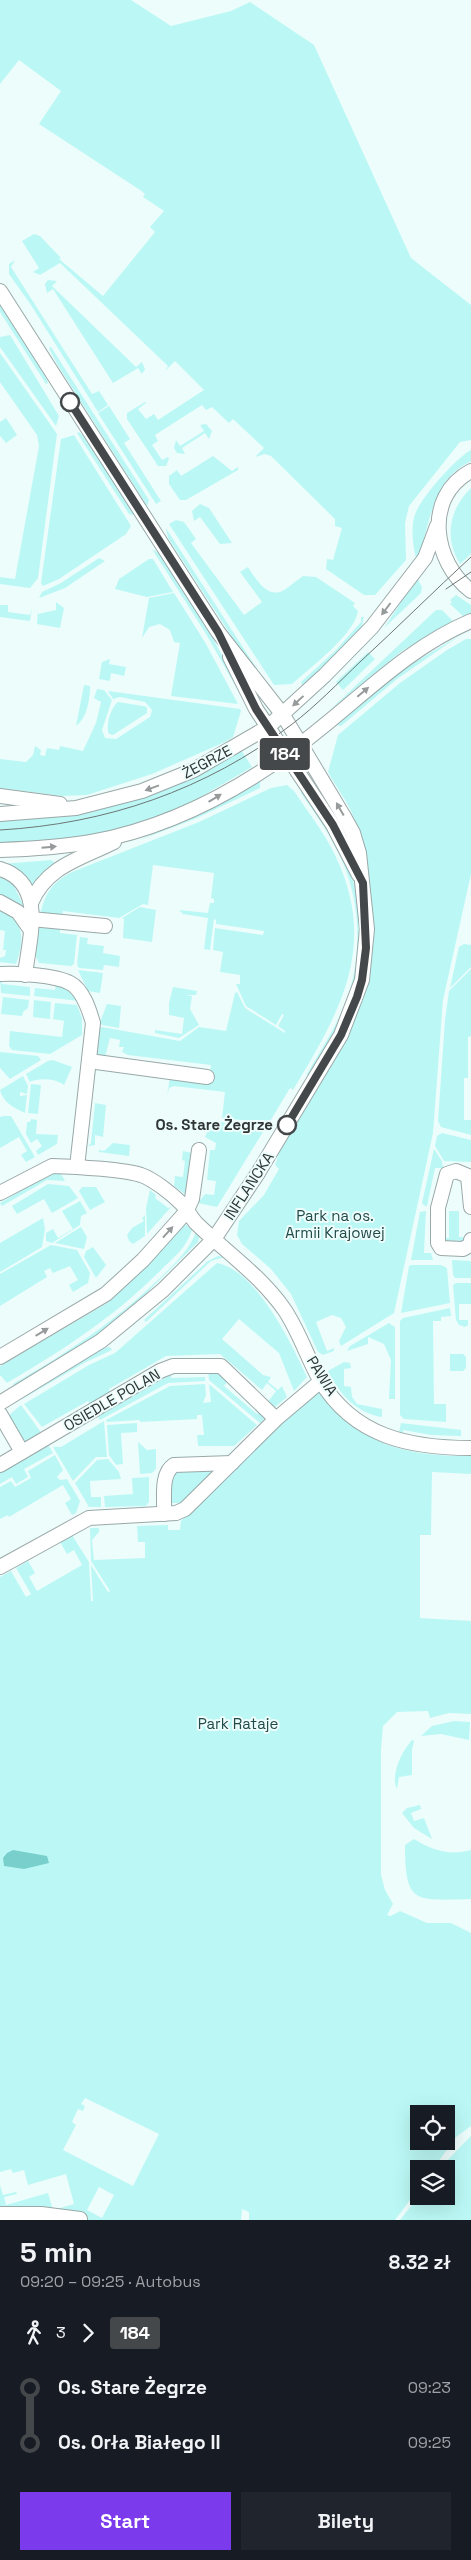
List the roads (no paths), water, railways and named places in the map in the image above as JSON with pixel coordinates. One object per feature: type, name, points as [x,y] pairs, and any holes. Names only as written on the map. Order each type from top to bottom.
[{"type":"street","points":[[0,290],[218,632]]},
{"type":"street","name":"ŻEGRZE","points":[[0,814],[90,806],[142,792],[175,779],[227,752],[268,727],[283,715],[372,628],[425,558],[446,496],[455,484],[471,471]]},
{"type":"street","points":[[437,526],[443,555],[449,568],[471,591]]},
{"type":"street","points":[[31,903],[39,887],[54,870],[134,832],[194,810],[286,755],[396,665],[433,640],[471,622]]},
{"type":"street","name":"INFLANCKA","points":[[0,1403],[101,1341],[163,1290],[214,1239],[268,1157],[330,1054],[350,1015],[362,980],[367,929],[360,853],[353,833],[302,743],[283,715],[218,632]]},
{"type":"street","name":"INFLANCKA","points":[[218,632],[268,727],[333,825],[363,883]]},
{"type":"street","points":[[0,796],[66,805],[90,806]]},
{"type":"street","points":[[0,850],[75,845],[134,832]]},
{"type":"street","points":[[0,869],[14,874],[22,881],[29,893],[31,924],[25,975]]},
{"type":"street","points":[[0,902],[18,912],[31,924],[105,926]]},
{"type":"street","points":[[0,974],[58,979],[70,983],[82,996],[89,1008],[93,1022],[77,1167]]},
{"type":"street","points":[[89,1061],[208,1078]]},
{"type":"street","points":[[0,1357],[119,1284],[186,1212],[192,1199],[199,1150]]},
{"type":"street","name":"PAWIA","points":[[0,1193],[52,1166],[142,1175],[182,1204],[186,1212],[264,1284],[284,1310],[321,1380],[354,1417],[384,1436],[414,1445],[471,1448]]},
{"type":"street","points":[[471,1198],[470,1182],[465,1173],[456,1171],[446,1174],[438,1208],[438,1243],[441,1248],[463,1249],[470,1245],[471,1240]]},
{"type":"street","name":"OSIEDLE POLAN","points":[[0,1465],[160,1372],[174,1366],[221,1366],[276,1419]]},
{"type":"street","points":[[0,1567],[83,1520],[92,1517],[164,1514],[185,1509],[276,1419],[321,1380]]},
{"type":"street","points":[[0,1414],[22,1452]]},
{"type":"street","points":[[164,1514],[165,1475],[168,1468],[174,1465],[232,1463]]},
{"type":"street","points":[[0,2214],[41,2214],[80,2219]]},
{"type":"tram line","points":[[0,830],[78,820],[116,811],[153,800],[225,768],[258,748],[309,710],[471,557]]},
{"type":"tram line","points":[[446,589],[471,572]]},
{"type":"place","name":"Os. Stare Żegrze","points":[[287,1125]]},
{"type":"park label","name":"Park na os. Armii Krajowej","points":[[335,1224]]},
{"type":"park label","name":"Park Rataje","points":[[238,1724]]}]
